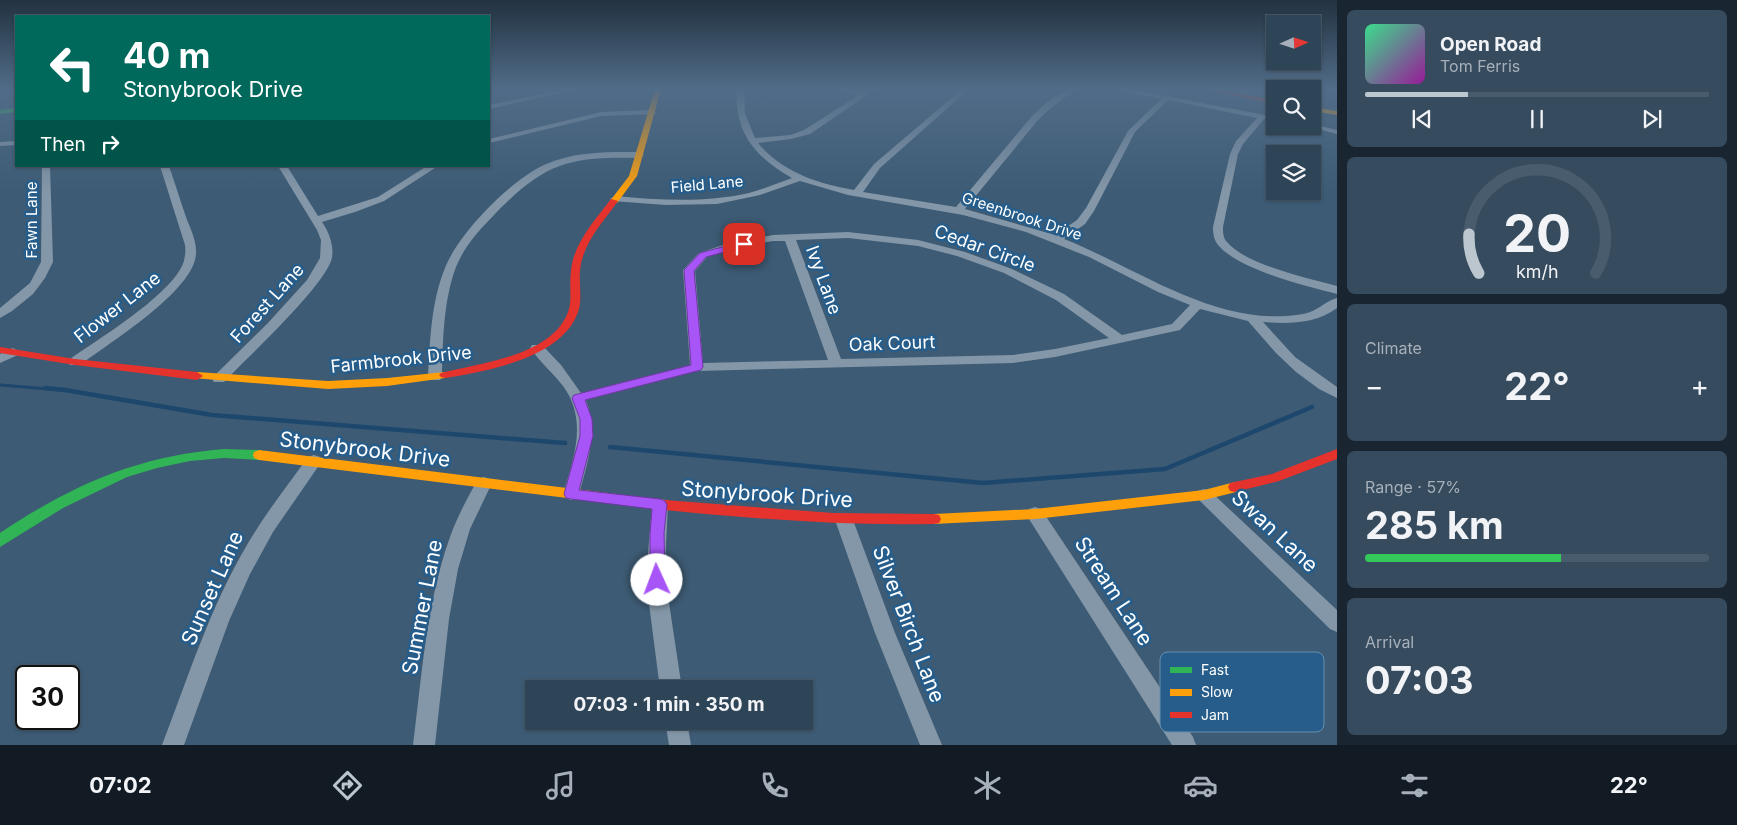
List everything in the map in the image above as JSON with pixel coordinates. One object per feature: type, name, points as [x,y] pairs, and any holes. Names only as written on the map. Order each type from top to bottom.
[{"type":"street","points":[[490,141],[560,124]]},
{"type":"street","name":"Farmbrook Drive","points":[[6,351],[75,362],[219,378],[328,385],[387,382],[435,376],[485,368],[510,361],[537,348],[556,335],[572,314],[575,304],[576,268],[580,253],[595,226],[633,176],[649,124]]},
{"type":"street","name":"Greenbrook Drive","points":[[743,124],[768,159],[799,178],[857,193],[958,211],[1001,222],[1092,255],[1162,290],[1198,304],[1234,314],[1280,319],[1312,316],[1329,310],[1337,302]]},
{"type":"street","points":[[754,141],[791,137],[807,132],[820,124]]},
{"type":"street","points":[[857,193],[877,166],[926,124]]},
{"type":"street","points":[[958,211],[1030,124]]},
{"type":"street","points":[[1055,240],[1081,222],[1132,131],[1139,124]]},
{"type":"street","points":[[1256,124],[1239,143],[1234,154],[1218,227],[1219,238],[1234,253],[1257,265],[1337,290]]},
{"type":"street","points":[[1321,128],[1337,132]]},
{"type":"street","points":[[0,144],[15,143]]},
{"type":"street","points":[[435,376],[439,318],[449,270],[461,247],[485,218],[530,177],[543,169],[586,157],[640,155]]},
{"type":"street","name":"Fawn Lane","points":[[0,314],[32,289],[43,273],[47,262],[46,167]]},
{"type":"street","name":"Flower Lane","points":[[75,362],[169,292],[184,274],[190,261],[192,255],[188,238],[164,167]]},
{"type":"street","name":"Forest Lane","points":[[219,378],[271,328],[312,282],[323,266],[328,249],[322,230],[283,167]]},
{"type":"street","points":[[316,220],[381,200],[432,167]]},
{"type":"street","name":"Field Lane","points":[[615,198],[663,203],[699,203],[752,195],[799,178]]},
{"type":"street","name":"Cedar Circle","points":[[697,367],[689,270],[703,255],[720,249],[773,238],[848,235],[918,243],[961,254],[1008,271],[1060,297],[1120,339]]},
{"type":"street","name":"Ivy Lane","points":[[790,237],[836,364]]},
{"type":"street","name":"Oak Court","points":[[578,398],[697,367],[1013,359],[1056,353],[1176,327],[1198,304]]},
{"type":"street","points":[[1252,317],[1278,350],[1300,368],[1337,393]]},
{"type":"street","points":[[537,348],[566,378],[578,398],[586,419],[586,436],[571,494]]},
{"type":"street","points":[[0,360],[6,351]]},
{"type":"street","name":"Stonybrook Drive","points":[[0,541],[40,513],[76,493],[128,471],[157,462],[213,453],[246,453],[660,505],[785,518],[844,520],[970,518],[1035,514],[1204,494],[1274,478],[1337,455]]},
{"type":"street","name":"Sunset Lane","points":[[173,745],[228,603],[252,552],[265,530],[314,461]]},
{"type":"street","name":"Summer Lane","points":[[424,745],[440,620],[449,571],[456,543],[484,483]]},
{"type":"street","name":"Swan Lane","points":[[1204,494],[1337,622]]},
{"type":"street","points":[[660,505],[656,565],[658,596],[670,680]]},
{"type":"street","name":"Stream Lane","points":[[1035,514],[1160,705]]},
{"type":"street","name":"Silver Birch Lane","points":[[844,520],[885,633],[931,745]]},
{"type":"street","points":[[678,730],[680,745]]},
{"type":"street","name":"Stream Lane","points":[[1178,732],[1186,745]]},
{"type":"waterway","points":[[0,385],[61,390]]},
{"type":"waterway","points":[[45,388],[212,415],[565,443]]},
{"type":"waterway","points":[[610,447],[983,483],[1165,469],[1312,407]]},
{"type":"traffic: fast","points":[[0,541],[58,504],[122,474],[155,463],[190,456],[224,453],[259,455]]},
{"type":"traffic: slow","points":[[614,201],[633,176],[648,124]]},
{"type":"traffic: slow","points":[[197,376],[328,385],[387,382],[445,375]]},
{"type":"traffic: slow","points":[[259,455],[665,505]]},
{"type":"traffic: slow","points":[[934,519],[1035,514],[1204,495],[1235,487]]},
{"type":"traffic: jam","points":[[445,375],[479,369],[518,357],[552,339],[565,327],[573,312],[575,272],[578,257],[591,232],[614,201]]},
{"type":"traffic: jam","points":[[0,350],[75,362],[197,376]]},
{"type":"traffic: jam","points":[[1235,487],[1274,478],[1337,454]]},
{"type":"traffic: jam","points":[[665,505],[833,518],[934,519]]},
{"type":"route","points":[[657,580],[657,533],[660,505],[571,494],[584,450],[586,436],[586,419],[578,398],[697,367],[689,270],[703,255],[729,246],[744,244]]}]
